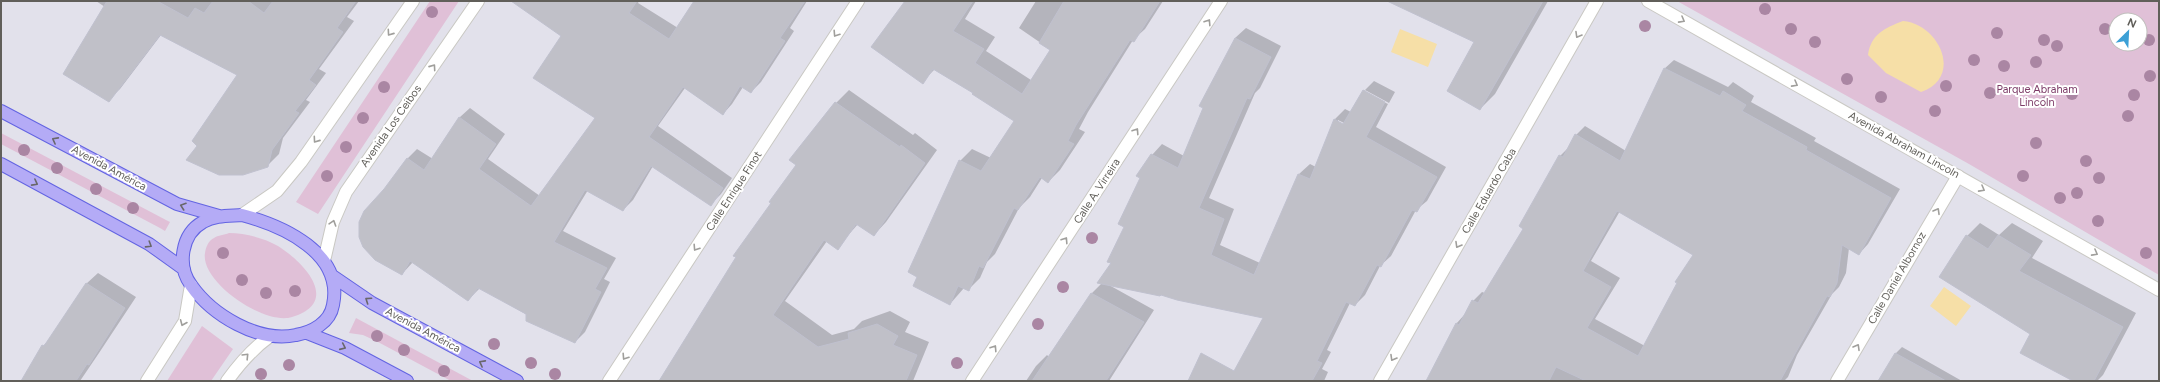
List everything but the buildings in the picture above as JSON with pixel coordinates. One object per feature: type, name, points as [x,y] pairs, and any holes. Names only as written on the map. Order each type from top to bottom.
[{"type":"main road","name":"Avenida América","points":[[1,111],[177,204],[220,216]]},
{"type":"main road","points":[[1,164],[149,244],[184,269]]},
{"type":"main road","points":[[242,215],[265,221],[287,231],[324,261],[331,275],[336,292],[332,310],[322,324],[307,333],[291,336],[270,336],[247,328],[226,317],[207,302],[191,285],[184,269],[183,251],[189,234],[203,222],[220,216],[242,215]]},
{"type":"main road","name":"Avenida América","points":[[331,275],[372,303],[517,381]]},
{"type":"main road","points":[[307,333],[345,348],[407,381]]},
{"type":"street","points":[[242,215],[277,191],[301,162],[413,1]]},
{"type":"street","name":"Avenida Los Ceibos","points":[[324,261],[333,222],[346,192],[478,1]]},
{"type":"street","name":"Calle Enrique Finot","points":[[609,381],[858,1]]},
{"type":"street","name":"Calle A. Virreira","points":[[972,381],[1221,1]]},
{"type":"street","name":"Calle Eduardo Caba","points":[[1380,381],[1597,1]]},
{"type":"street","name":"Avenida Abraham Lincoln","points":[[1648,1],[2159,290]]},
{"type":"street","name":"Calle Daniel Albornoz","points":[[1837,381],[1958,176]]},
{"type":"street","points":[[146,381],[184,321],[191,285]]},
{"type":"street","points":[[227,381],[241,361],[255,346],[270,336]]},
{"type":"green space","points":[[430,1],[459,1],[318,214],[296,202]]},
{"type":"green space","name":"Parque Abraham Lincoln","points":[[1677,1],[2159,1],[2159,275],[1969,164]]},
{"type":"green space","points":[[1,133],[170,222],[165,231],[1,144]]},
{"type":"green space","points":[[229,233],[248,235],[273,243],[298,262],[314,282],[316,292],[314,302],[307,310],[292,317],[280,318],[266,315],[236,299],[223,288],[213,276],[206,264],[205,253],[209,242],[212,239]]},
{"type":"green space","points":[[356,318],[473,381],[451,381],[378,342],[363,335],[349,333]]},
{"type":"green space","points":[[202,326],[233,349],[211,381],[167,381]]},
{"type":"shaded area","points":[[1903,21],[1916,24],[1927,31],[1936,41],[1942,52],[1944,64],[1941,75],[1934,85],[1921,92],[1886,73],[1868,55],[1872,42],[1880,33],[1890,26]]},
{"type":"shaded area","points":[[1400,29],[1437,44],[1428,67],[1391,52]]},
{"type":"shaded area","points":[[1944,287],[1971,306],[1956,326],[1930,306]]}]
